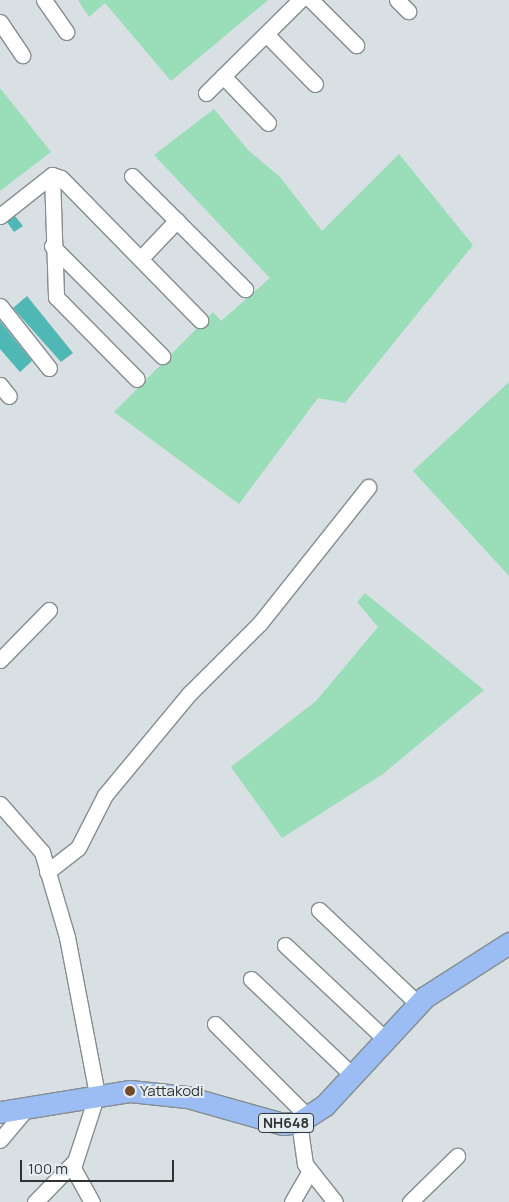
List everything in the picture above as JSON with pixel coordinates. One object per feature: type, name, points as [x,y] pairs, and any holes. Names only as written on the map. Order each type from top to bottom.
[{"type":"highway","name":"NH648","points":[[0,1112],[26,1109],[97,1094],[157,1092],[283,1124],[304,1120],[352,1076],[418,1004],[509,943]]},
{"type":"street","points":[[44,0],[66,32]]},
{"type":"street","points":[[206,93],[300,0]]},
{"type":"street","points":[[311,0],[356,46]]},
{"type":"street","points":[[0,22],[22,54]]},
{"type":"street","points":[[266,34],[315,84]]},
{"type":"street","points":[[223,76],[268,123]]},
{"type":"street","points":[[0,216],[52,175]]},
{"type":"street","points":[[52,175],[52,246],[56,297],[137,379]]},
{"type":"street","points":[[52,175],[61,178],[200,320]]},
{"type":"street","points":[[132,176],[245,289]]},
{"type":"street","points":[[141,258],[177,220]]},
{"type":"street","points":[[52,246],[162,356]]},
{"type":"street","points":[[0,306],[49,368]]},
{"type":"street","points":[[47,872],[78,848],[105,795],[189,694],[260,623],[368,487]]},
{"type":"street","points":[[0,660],[49,610]]},
{"type":"street","points":[[0,804],[42,852],[67,937],[97,1094],[75,1161],[35,1202]]},
{"type":"street","points":[[320,910],[418,1004]]},
{"type":"street","points":[[284,945],[385,1039]]},
{"type":"street","points":[[251,979],[352,1076]]},
{"type":"street","points":[[215,1024],[304,1120],[305,1164],[335,1202]]},
{"type":"street","points":[[0,1140],[26,1109]]},
{"type":"street","points":[[410,1202],[457,1156]]},
{"type":"street","points":[[75,1161],[80,1185],[92,1202]]},
{"type":"street","points":[[292,1202],[310,1171]]},
{"type":"green space","points":[[78,0],[268,0],[171,81],[105,3],[89,17]]},
{"type":"green space","points":[[0,88],[51,152],[0,191]]},
{"type":"green space","points":[[214,109],[248,150],[280,177],[322,231],[399,154],[473,245],[345,403],[318,398],[239,504],[114,412],[213,312],[221,321],[270,278],[154,155]]},
{"type":"green space","points":[[509,382],[509,576],[413,471]]},
{"type":"green space","points":[[365,593],[484,690],[383,774],[282,838],[231,767],[316,701],[378,627],[357,602]]},
{"type":"building","points":[[15,216],[23,226],[14,232],[7,222]]},
{"type":"building","points":[[27,296],[73,353],[61,362],[13,308]]},
{"type":"building","points":[[0,321],[32,361],[20,372],[0,349]]},
{"type":"place","name":"Yattakodi","points":[[130,1091]]}]
